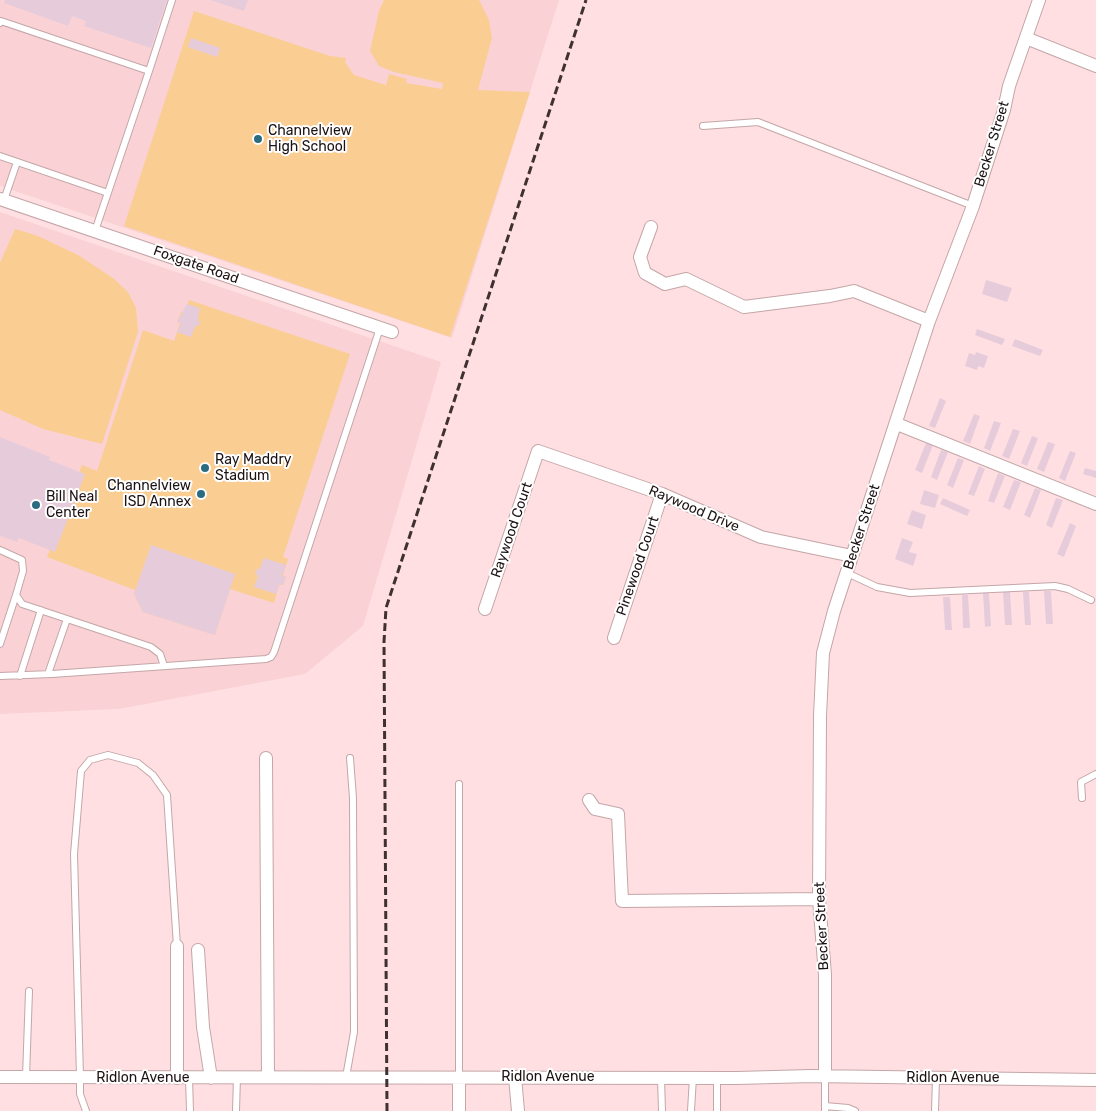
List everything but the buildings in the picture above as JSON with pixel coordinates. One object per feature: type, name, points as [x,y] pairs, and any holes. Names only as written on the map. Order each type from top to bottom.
[{"type":"street","name":"Becker Street","points":[[824,1077],[825,975],[819,898],[821,708],[824,653],[852,556],[897,424],[929,321],[973,206],[1004,110],[1009,86],[1039,0]]},
{"type":"street","points":[[1026,38],[1096,66]]},
{"type":"street","name":"Foxgate Road","points":[[2,200],[386,330]]},
{"type":"street","points":[[651,227],[640,257],[645,273],[665,284],[686,279],[744,307],[854,291],[929,321]]},
{"type":"street","points":[[897,424],[1096,504]]},
{"type":"street","name":"Raywood Drive","points":[[538,451],[662,494],[761,537],[852,556]]},
{"type":"street","name":"Raywood Court","points":[[485,608],[538,451]]},
{"type":"street","name":"Pinewood Court","points":[[614,638],[662,494]]},
{"type":"street","points":[[266,758],[268,1077]]},
{"type":"street","points":[[589,800],[594,809],[618,814],[622,901],[819,898]]},
{"type":"street","points":[[177,946],[183,1078]]},
{"type":"street","points":[[198,950],[203,1027],[211,1078]]},
{"type":"street","name":"Ridlon Avenue","points":[[0,1077],[824,1077],[1096,1080]]},
{"type":"street","points":[[459,1077],[459,1111]]},
{"type":"street","points":[[515,1077],[518,1111]]},
{"type":"lane","points":[[95,231],[172,0]]},
{"type":"lane","points":[[0,23],[1,21],[149,71]]},
{"type":"lane","points":[[703,126],[758,122],[973,206]]},
{"type":"lane","points":[[0,156],[108,193]]},
{"type":"lane","points":[[2,200],[17,162]]},
{"type":"lane","points":[[0,676],[266,659],[274,652],[386,330]]},
{"type":"lane","points":[[0,550],[22,560],[23,571],[0,644]]},
{"type":"lane","points":[[847,573],[877,587],[910,594],[1055,586],[1068,589],[1091,600]]},
{"type":"lane","points":[[16,595],[22,604],[151,648],[160,654],[164,666]]},
{"type":"lane","points":[[20,676],[41,610]]},
{"type":"lane","points":[[48,674],[68,619]]},
{"type":"lane","points":[[86,1111],[80,1094],[74,854],[81,771],[90,760],[108,755],[138,763],[153,775],[167,795],[177,946]]},
{"type":"lane","points":[[346,1077],[354,1032],[353,798],[350,758]]},
{"type":"lane","points":[[1082,798],[1081,782],[1096,774]]},
{"type":"lane","points":[[459,784],[459,1077]]},
{"type":"lane","points":[[26,1077],[29,991]]},
{"type":"lane","points":[[236,1111],[237,1077]]},
{"type":"lane","points":[[662,1077],[660,1102],[662,1111]]},
{"type":"lane","points":[[691,1111],[693,1077]]},
{"type":"lane","points":[[824,1077],[825,1109],[848,1108],[855,1111]]},
{"type":"lane","points":[[183,1078],[190,1111]]},
{"type":"lane","points":[[717,1111],[718,1078]]},
{"type":"lane","points":[[936,1078],[936,1111]]},
{"type":"shaded area","name":"Channelview High School","points":[[0,0],[559,0],[452,338],[0,186]]},
{"type":"shaded area","name":"Channelview High School","points":[[384,0],[479,0],[489,20],[492,38],[478,90],[530,92],[450,337],[124,226],[194,11],[330,56],[346,58],[345,62],[354,75],[386,85],[389,74],[407,79],[406,83],[442,89],[443,83],[394,72],[379,66],[370,51],[379,11]]},
{"type":"shaded area","name":"Channelview ISD Annex","points":[[0,212],[441,362],[363,626],[305,674],[119,709],[0,714]]},
{"type":"shaded area","points":[[15,229],[38,236],[78,255],[113,278],[128,292],[136,308],[138,332],[102,444],[43,429],[0,410],[0,263]]},
{"type":"shaded area","name":"Ray Maddry Stadium","points":[[189,300],[350,354],[283,557],[288,559],[283,575],[286,577],[283,585],[279,585],[274,603],[230,589],[215,635],[143,612],[134,594],[135,590],[47,557],[82,465],[97,471],[143,330],[174,341],[180,323],[177,322],[181,312],[184,313]]},
{"type":"railway","points":[[387,1111],[384,642],[386,608],[586,0]]},
{"type":"place","name":"Channelview High School","points":[[258,139]]},
{"type":"place","name":"Ray Maddry Stadium","points":[[205,468]]},
{"type":"place","name":"Channelview ISD Annex","points":[[201,494]]},
{"type":"place","name":"Bill Neal Center","points":[[36,505]]}]
